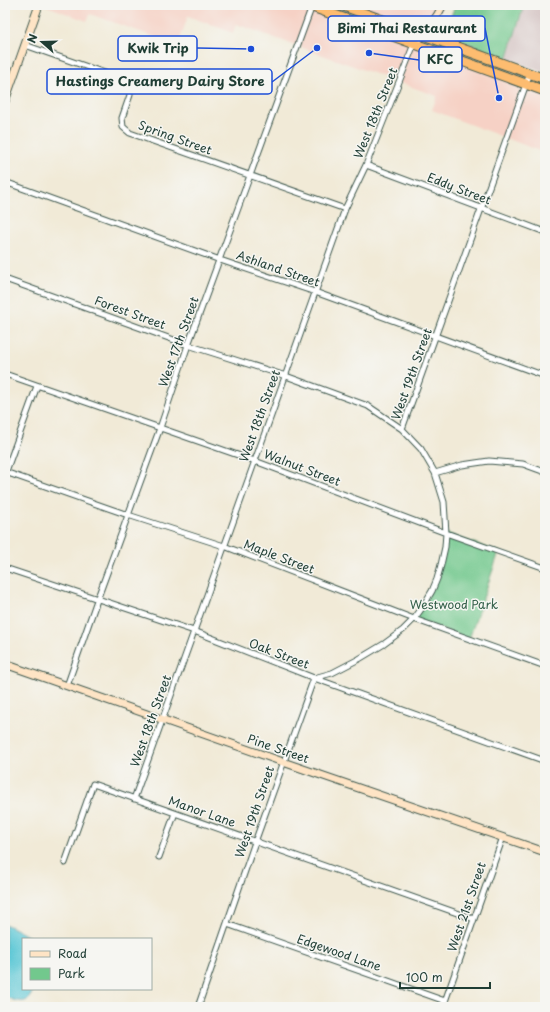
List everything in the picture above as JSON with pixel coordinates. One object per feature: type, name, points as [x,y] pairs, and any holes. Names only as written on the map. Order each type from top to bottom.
[{"type":"highway","points":[[341,5],[545,79]]},
{"type":"highway","points":[[310,6],[545,91]]},
{"type":"street","points":[[5,102],[8,86],[25,45],[39,5]]},
{"type":"street","points":[[414,44],[439,14],[444,5]]},
{"type":"street","name":"West 17th Street","points":[[67,686],[310,6]]},
{"type":"street","name":"West 18th Street","points":[[134,799],[345,209],[366,165],[414,44]]},
{"type":"street","name":"Spring Street","points":[[25,45],[122,79],[129,86],[130,95],[122,118],[123,127],[130,133],[345,209]]},
{"type":"street","name":"West 19th Street","points":[[199,1007],[255,842],[314,678],[332,673],[384,644],[403,630],[422,608],[437,579],[444,553],[446,533],[444,502],[435,473],[421,449],[402,429],[530,73]]},
{"type":"street","name":"Eddy Street","points":[[366,165],[545,232]]},
{"type":"street","name":"Ashland Street","points":[[5,182],[220,260],[315,292],[545,376]]},
{"type":"street","name":"Forest Street","points":[[5,279],[188,345],[286,376],[368,406],[402,429]]},
{"type":"street","name":"Walnut Street","points":[[5,374],[255,461],[446,533],[545,568]]},
{"type":"street","points":[[5,472],[37,386]]},
{"type":"street","points":[[435,473],[462,465],[489,461],[523,464],[545,472]]},
{"type":"street","name":"Maple Street","points":[[5,472],[128,515],[224,546],[414,619],[545,666]]},
{"type":"street","name":"Oak Street","points":[[5,568],[97,600],[194,631],[314,678],[545,761]]},
{"type":"street","name":"Pine Street","points":[[5,664],[162,720],[545,852]]},
{"type":"street","name":"Manor Lane","points":[[65,863],[93,784],[474,919]]},
{"type":"street","points":[[159,857],[175,814]]},
{"type":"street","name":"West 21st Street","points":[[443,1007],[503,837]]},
{"type":"street","name":"Edgewood Lane","points":[[227,924],[445,1001]]},
{"type":"street","points":[[544,1007],[545,1003]]},
{"type":"shaded area","points":[[44,5],[307,5],[545,91],[545,153],[432,110],[437,96],[236,24],[233,33],[188,16],[178,45],[90,14],[87,21]]},
{"type":"shaded area","points":[[341,5],[443,5],[423,34]]},
{"type":"shaded area","points":[[524,5],[545,5],[545,73],[507,59]]},
{"type":"green space","points":[[455,5],[524,5],[507,59],[445,34]]},
{"type":"green space","name":"Westwood Park","points":[[446,533],[499,552],[469,639],[414,619],[437,579]]},
{"type":"water","points":[[5,924],[31,938],[22,938],[22,990],[33,990],[29,998],[22,1002],[5,997]]},
{"type":"place","name":"Hastings Creamery Dairy Store","points":[[317,48]]},
{"type":"place","name":"Kwik Trip","points":[[251,49]]},
{"type":"place","name":"KFC","points":[[369,53]]},
{"type":"place","name":"Bimi Thai Restaurant","points":[[499,98]]}]
